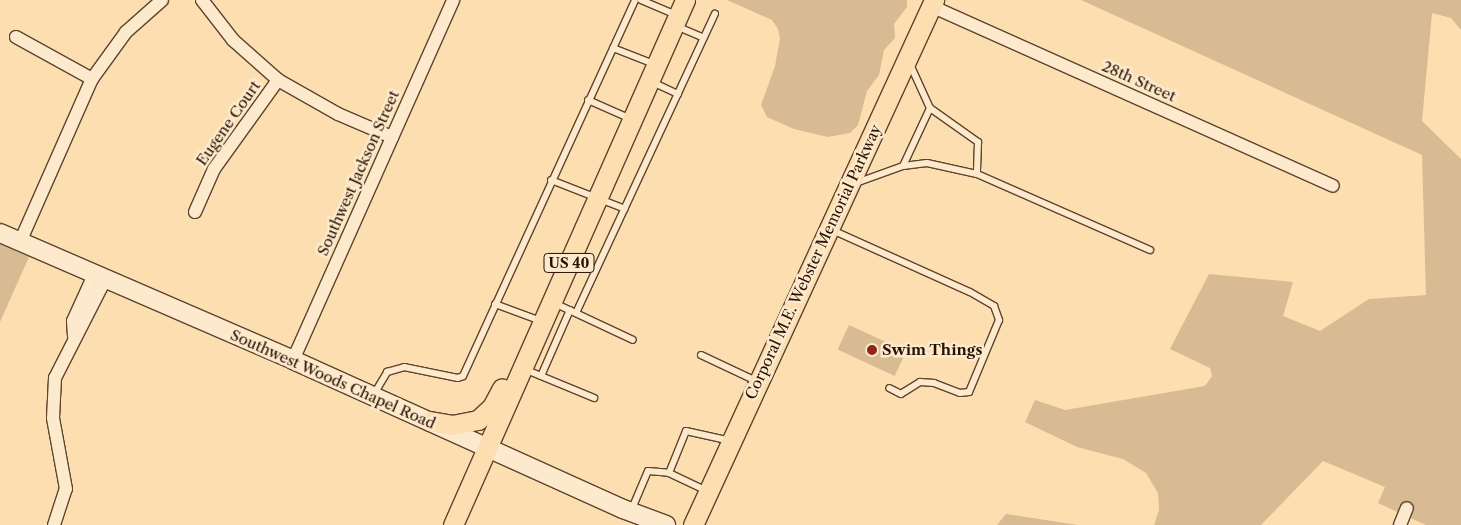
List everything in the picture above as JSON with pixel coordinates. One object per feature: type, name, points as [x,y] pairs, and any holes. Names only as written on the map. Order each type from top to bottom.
[{"type":"main road","name":"Corporal M.E. Webster Memorial Parkway","points":[[693,525],[932,3]]},
{"type":"main road","name":"US 40","points":[[453,525],[679,14]]},
{"type":"main road","name":"Southwest Woods Chapel Road","points":[[0,233],[373,395],[631,512],[666,525]]},
{"type":"main road","points":[[430,422],[466,424],[486,414],[529,337],[543,322]]},
{"type":"street","points":[[20,242],[92,79],[126,32],[162,0]]},
{"type":"street","points":[[202,0],[233,40],[278,80],[338,114],[392,137]]},
{"type":"street","name":"Southwest Jackson Street","points":[[293,360],[453,0]]},
{"type":"street","name":"28th Street","points":[[932,3],[1333,186]]},
{"type":"street","points":[[16,37],[92,79]]},
{"type":"street","name":"Eugene Court","points":[[196,212],[220,161],[278,80]]},
{"type":"street","points":[[54,525],[66,489],[52,398],[55,378],[74,336],[73,321],[99,277]]},
{"type":"street","points":[[1400,525],[1407,508]]},
{"type":"lane","points":[[373,395],[387,372],[404,367],[458,378],[463,376],[551,180],[636,0]]},
{"type":"lane","points":[[641,0],[679,14],[704,38]]},
{"type":"lane","points":[[541,376],[625,210],[715,14]]},
{"type":"lane","points":[[613,48],[653,73],[678,94]]},
{"type":"lane","points":[[907,57],[930,108],[978,142],[977,174]]},
{"type":"lane","points":[[588,100],[632,119]]},
{"type":"lane","points":[[903,166],[930,108]]},
{"type":"lane","points":[[848,186],[903,166],[927,163],[977,174],[1150,250]]},
{"type":"lane","points":[[551,180],[625,210]]},
{"type":"lane","points":[[828,228],[970,292],[994,306],[999,320],[969,392],[960,393],[934,382],[920,382],[901,394],[889,388]]},
{"type":"lane","points":[[552,302],[633,340]]},
{"type":"lane","points":[[495,304],[543,322]]},
{"type":"lane","points":[[701,355],[757,382]]},
{"type":"lane","points":[[523,368],[594,398]]},
{"type":"lane","points":[[669,473],[686,431],[731,441]]},
{"type":"lane","points":[[631,512],[648,471],[669,473],[708,491]]},
{"type":"shaded area","points":[[727,0],[907,0],[907,7],[894,24],[895,38],[884,50],[879,75],[867,91],[858,125],[850,133],[828,137],[794,129],[767,117],[761,105],[775,66],[780,39],[778,29],[772,20]]},
{"type":"shaded area","points":[[1081,0],[1461,0],[1461,30],[1451,18],[1432,13],[1422,121],[1461,159],[1461,525],[1426,525],[1378,503],[1385,487],[1323,461],[1261,525],[1154,525],[1159,510],[1158,493],[1146,473],[1123,459],[1077,447],[1025,422],[1035,400],[1065,410],[1205,386],[1212,376],[1210,368],[1170,349],[1209,274],[1293,282],[1283,316],[1320,331],[1369,299],[1426,295],[1422,155]]},
{"type":"shaded area","points":[[0,244],[29,257],[0,322]]},
{"type":"shaded area","name":"Swim Things","points":[[849,325],[906,352],[895,376],[838,349]]},
{"type":"shaded area","points":[[1006,514],[1078,525],[997,525]]},
{"type":"place","name":"Swim Things","points":[[872,350]]}]
